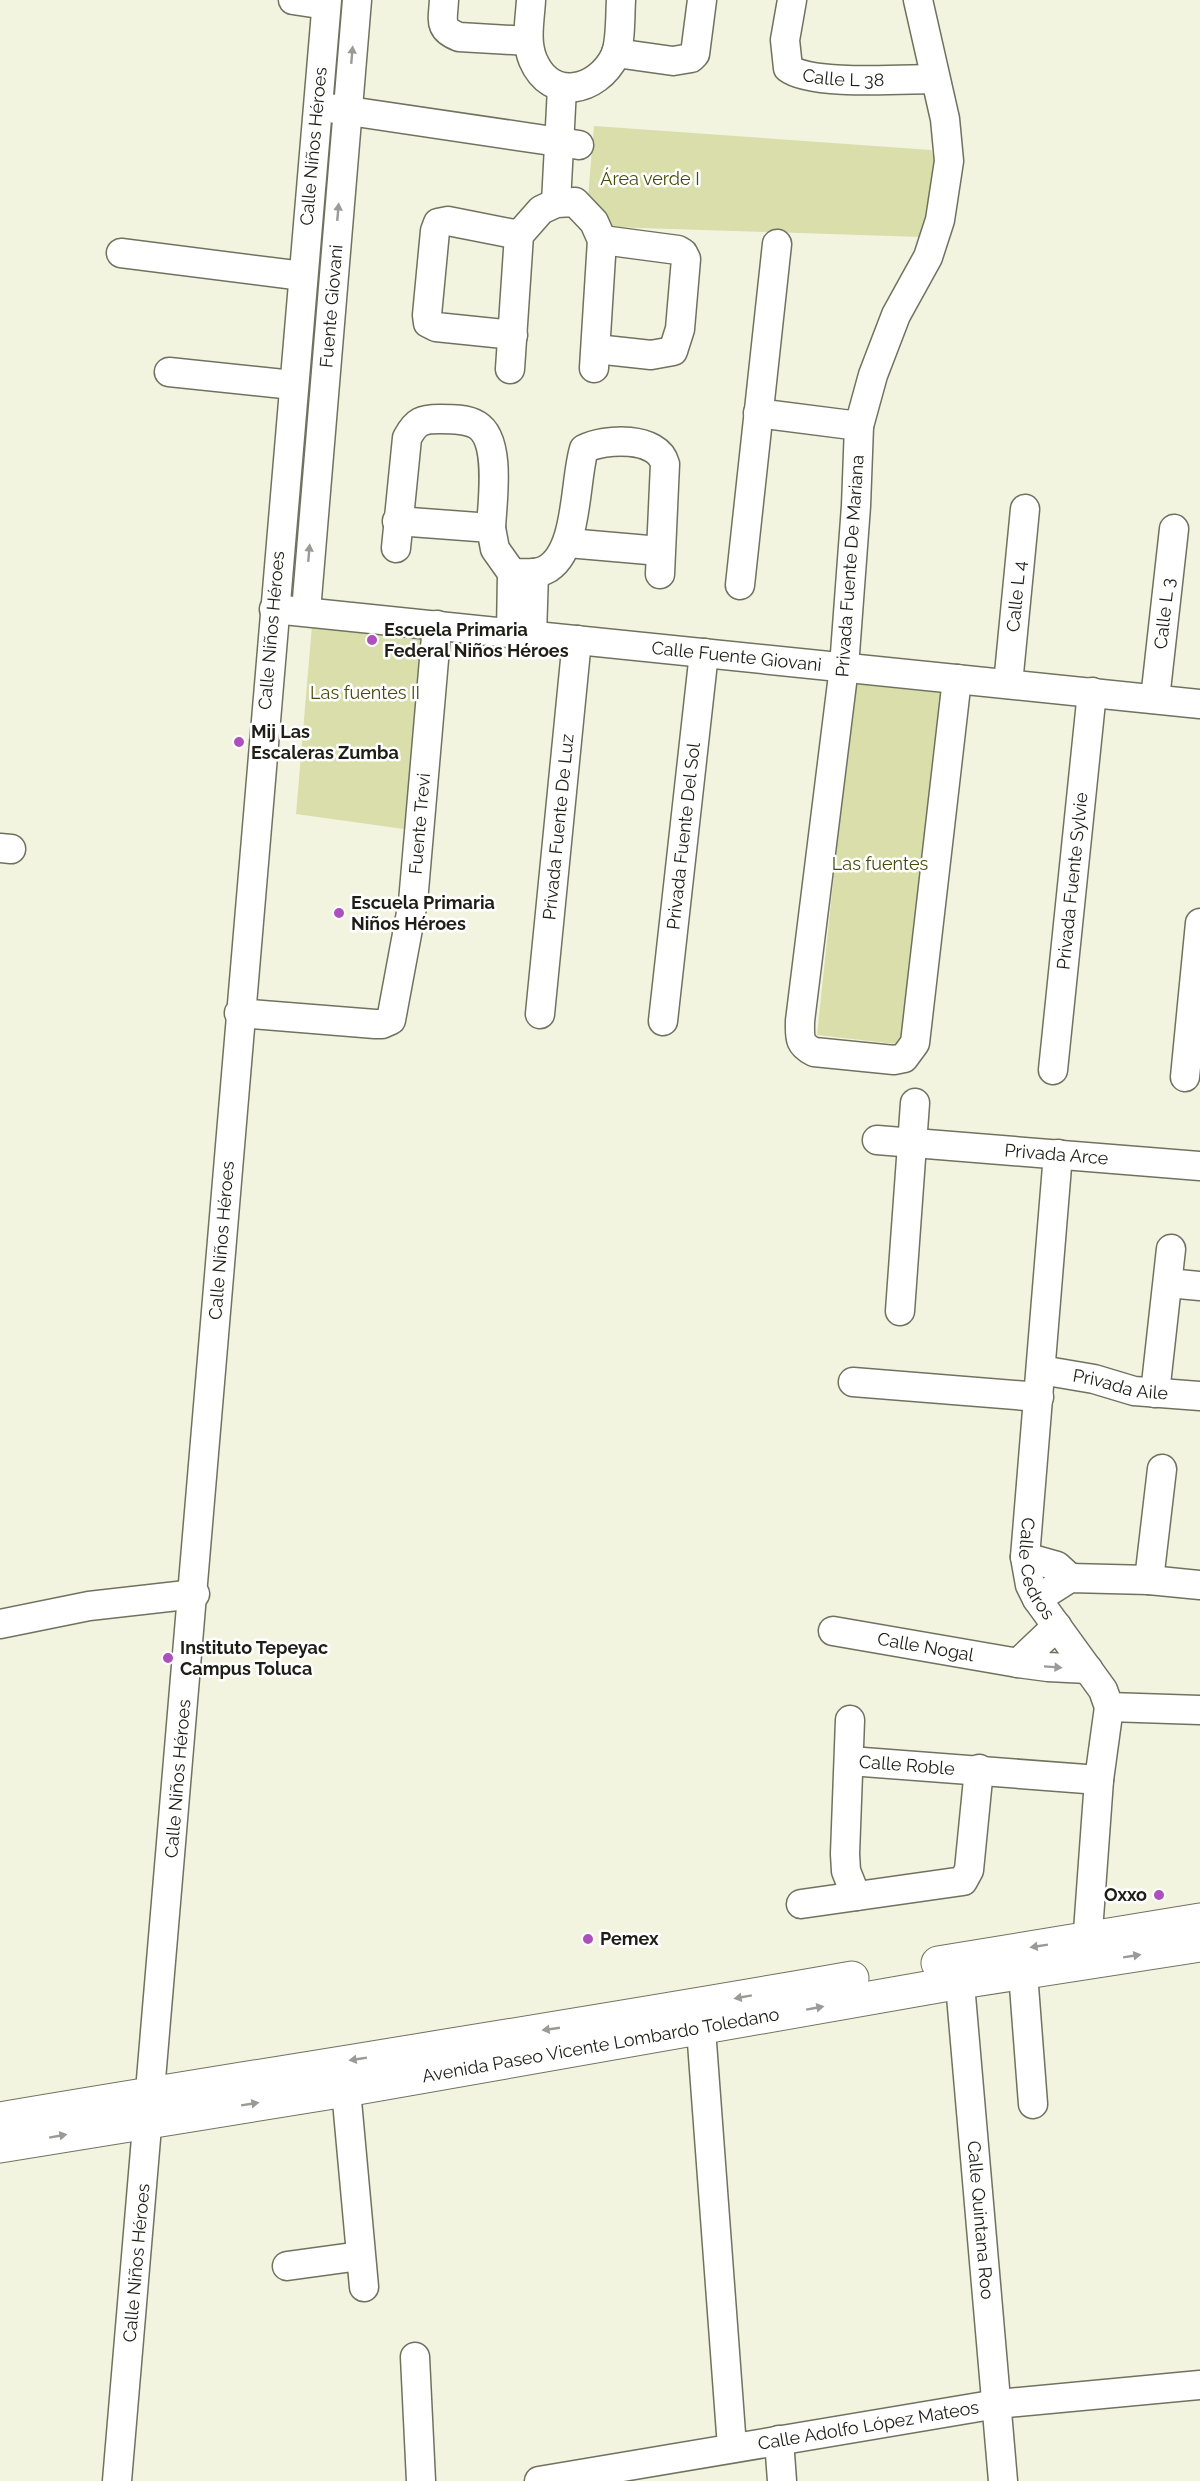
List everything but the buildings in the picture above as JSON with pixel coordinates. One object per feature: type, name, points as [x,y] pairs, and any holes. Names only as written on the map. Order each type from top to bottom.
[{"type":"main road","name":"Avenida Paseo Vicente Lombardo Toledano","points":[[0,2119],[346,2090],[701,2029],[959,1970],[1023,1973],[1086,1951],[1200,1920]]},
{"type":"main road","name":"Avenida Paseo Vicente Lombardo Toledano","points":[[0,2146],[151,2107],[496,2037],[1086,1951],[1200,1944]]},
{"type":"street","points":[[293,0],[326,3]]},
{"type":"street","name":"Fuente Giovani","points":[[306,612],[357,0]]},
{"type":"street","points":[[444,0],[444,30],[448,33],[459,37],[528,41]]},
{"type":"street","points":[[531,0],[528,41],[533,61],[544,75],[571,88]]},
{"type":"street","points":[[571,88],[606,70],[616,53],[621,0]]},
{"type":"street","points":[[616,53],[673,61],[691,58],[694,54],[702,0]]},
{"type":"street","name":"Calle L 38","points":[[792,0],[785,40],[788,68],[793,72],[822,78],[935,79]]},
{"type":"street","name":"Privada Fuente De Mariana","points":[[918,0],[945,119],[949,161],[940,220],[928,257],[897,315],[873,375],[859,426],[856,506],[844,667],[801,1009],[800,1037],[804,1047],[814,1052],[894,1060],[904,1058],[915,1043],[957,679]]},
{"type":"street","name":"Calle Niños Héroes","points":[[117,2481],[195,1594],[239,1013],[326,3]]},
{"type":"street","points":[[565,202],[571,88]]},
{"type":"street","points":[[317,107],[569,144]]},
{"type":"street","points":[[510,369],[519,235],[541,210],[565,202]]},
{"type":"street","points":[[565,202],[594,222],[602,240],[595,359],[673,351],[680,330],[686,259],[684,253],[678,250],[602,240]]},
{"type":"street","points":[[513,335],[436,327],[428,323],[427,315],[435,231],[438,223],[448,221],[519,235]]},
{"type":"street","points":[[740,585],[777,244]]},
{"type":"street","points":[[121,253],[303,276]]},
{"type":"street","points":[[169,372],[293,385]]},
{"type":"street","points":[[758,413],[859,426]]},
{"type":"street","points":[[491,528],[397,534],[405,451],[407,438],[413,425],[426,419],[451,419],[479,426],[492,449],[491,528],[495,549],[523,573],[546,570],[568,543],[578,470],[584,449],[595,443],[608,441],[645,444],[655,448],[663,455],[665,476],[660,562],[568,543]]},
{"type":"street","name":"Calle L 4","points":[[1008,684],[1025,509]]},
{"type":"street","name":"Calle L 3","points":[[1155,699],[1174,529]]},
{"type":"street","points":[[522,634],[523,573]]},
{"type":"street","name":"Calle Fuente Giovani","points":[[274,609],[1200,704]]},
{"type":"street","name":"Fuente Trevi","points":[[239,1013],[382,1024],[392,1020],[413,902],[437,625]]},
{"type":"street","name":"Privada Fuente De Luz","points":[[540,1014],[577,640]]},
{"type":"street","name":"Privada Fuente Del Sol","points":[[663,1020],[704,653]]},
{"type":"street","name":"Privada Fuente Sylvie","points":[[1053,1070],[1092,692]]},
{"type":"street","points":[[1185,1077],[1200,922]]},
{"type":"street","points":[[900,1311],[915,1103]]},
{"type":"street","name":"Privada Arce","points":[[877,1140],[1200,1166]]},
{"type":"street","name":"Calle Cedros","points":[[1058,1154],[1025,1557],[1030,1585],[1037,1599],[1103,1690],[1109,1707]]},
{"type":"street","points":[[1155,1393],[1171,1249]]},
{"type":"street","points":[[1168,1283],[1200,1286]]},
{"type":"street","name":"Privada Aile","points":[[853,1382],[1040,1384],[1094,1379],[1134,1391],[1200,1396]]},
{"type":"street","points":[[1149,1580],[1162,1469]]},
{"type":"street","points":[[1025,1557],[1057,1566],[1070,1578]]},
{"type":"street","points":[[1037,1599],[1070,1578],[1149,1580],[1200,1585]]},
{"type":"street","points":[[0,1624],[89,1606],[195,1594]]},
{"type":"street","points":[[1018,1663],[1057,1626]]},
{"type":"street","name":"Calle Nogal","points":[[833,1631],[1048,1668],[1088,1669]]},
{"type":"street","points":[[1086,1951],[1099,1780],[1109,1707],[1200,1710]]},
{"type":"street","points":[[850,1720],[850,1761]]},
{"type":"street","name":"Calle Roble","points":[[856,1896],[849,1882],[845,1854],[850,1761],[979,1769],[1099,1780]]},
{"type":"street","points":[[801,1904],[963,1881],[969,1870],[979,1769]]},
{"type":"street","name":"Calle Quintana Roo","points":[[959,1970],[1003,2481]]},
{"type":"street","points":[[1023,1973],[1033,2104]]},
{"type":"street","points":[[701,2029],[732,2447]]},
{"type":"street","points":[[346,2090],[364,2287]]},
{"type":"street","points":[[287,2266],[360,2256]]},
{"type":"street","points":[[415,2357],[421,2481]]},
{"type":"street","name":"Calle Adolfo López Mateos","points":[[539,2481],[997,2404],[1200,2385]]},
{"type":"street","points":[[779,2440],[782,2481]]},
{"type":"green space","name":"Área verde I","points":[[594,126],[931,150],[936,165],[921,237],[611,227],[588,197]]},
{"type":"green space","name":"Las fuentes II","points":[[312,625],[429,635],[411,830],[296,814]]},
{"type":"green space","name":"Las fuentes","points":[[854,684],[943,693],[905,1045],[817,1035]]},
{"type":"place","name":"Escuela Primaria Federal Niños Héroes","points":[[372,640]]},
{"type":"place","name":"Mij Las Escaleras Zumba","points":[[239,742]]},
{"type":"place","name":"Escuela Primaria Niños Héroes","points":[[339,913]]},
{"type":"place","name":"Instituto Tepeyac Campus Toluca","points":[[168,1658]]},
{"type":"place","name":"Oxxo","points":[[1159,1895]]},
{"type":"place","name":"Pemex","points":[[588,1939]]}]
